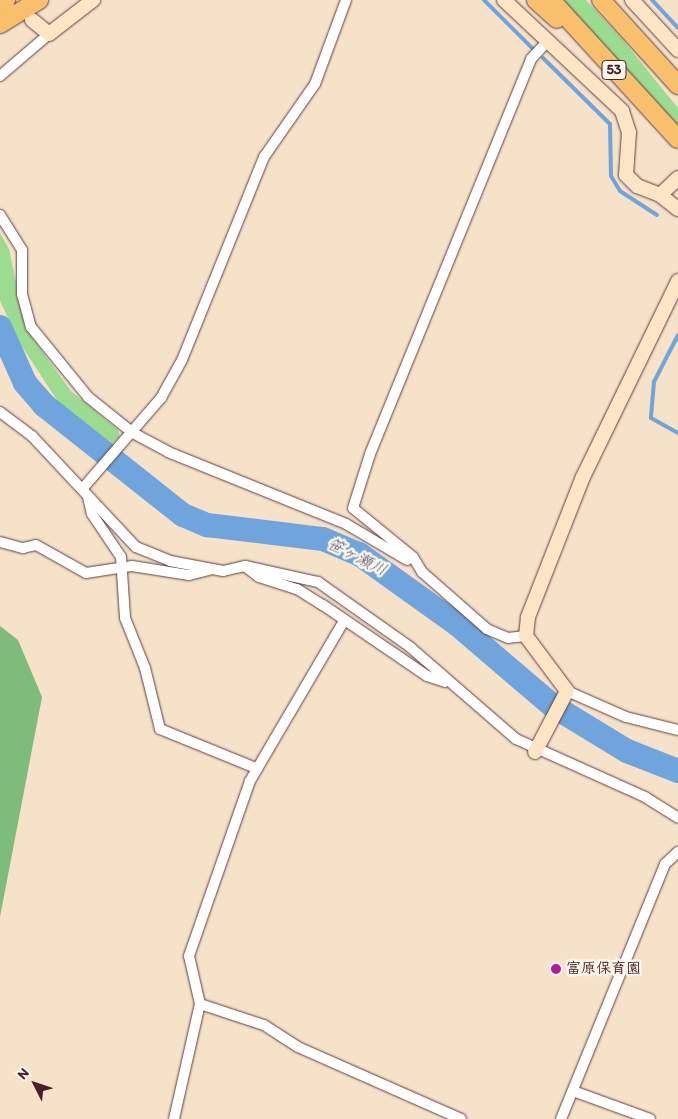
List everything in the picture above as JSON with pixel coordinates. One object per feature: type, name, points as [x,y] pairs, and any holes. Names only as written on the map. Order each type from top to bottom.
[{"type":"highway","points":[[0,5],[6,0]]},
{"type":"highway","points":[[0,22],[24,0]]},
{"type":"highway","points":[[0,22],[39,0]]},
{"type":"highway","points":[[536,0],[620,77]]},
{"type":"highway","name":"53","points":[[552,0],[678,139]]},
{"type":"highway","name":"53","points":[[601,0],[678,85]]},
{"type":"street","points":[[0,76],[49,34],[93,0]]},
{"type":"street","points":[[85,492],[161,398],[182,360],[264,157],[314,84],[346,0]]},
{"type":"street","points":[[504,0],[622,111],[629,132],[626,175],[637,186],[660,195],[678,209]]},
{"type":"street","points":[[632,0],[678,50]]},
{"type":"street","points":[[32,20],[49,34]]},
{"type":"street","points":[[422,572],[413,557],[353,508],[370,454],[531,59],[547,42]]},
{"type":"street","points":[[660,195],[678,178]]},
{"type":"street","points":[[0,215],[22,250],[22,294],[31,326],[73,383],[133,433],[202,469],[346,524],[422,572],[486,629],[508,638],[526,636]]},
{"type":"street","points":[[678,281],[583,477],[528,617],[526,636],[567,691],[626,717],[678,730]]},
{"type":"street","points":[[0,412],[32,436],[136,547],[170,562],[213,569]]},
{"type":"street","points":[[85,492],[92,514],[122,557],[120,568],[125,618],[145,668],[160,729],[256,768]]},
{"type":"street","points":[[0,542],[23,548],[36,545],[86,573],[132,566],[189,575],[213,569],[245,566],[318,582],[410,647],[488,720],[535,752],[602,777],[678,818]]},
{"type":"street","points":[[245,566],[259,578],[297,589],[344,621],[377,639],[427,676],[448,683]]},
{"type":"street","points":[[174,1119],[200,1004],[189,956],[256,768],[344,621]]},
{"type":"street","points":[[535,752],[567,691]]},
{"type":"street","points":[[561,1119],[665,864],[678,852]]},
{"type":"street","points":[[200,1004],[264,1026],[298,1047],[461,1119]]},
{"type":"street","points":[[573,1091],[650,1119]]},
{"type":"green space","points":[[561,0],[586,0],[622,39],[678,108],[678,129]]},
{"type":"green space","points":[[0,233],[9,249],[26,329],[71,391],[118,430],[120,436],[110,446],[61,406],[21,345],[0,301]]},
{"type":"green space","points":[[0,626],[18,640],[42,697],[0,917]]},
{"type":"waterway","points":[[484,0],[534,50]]},
{"type":"waterway","points":[[652,0],[678,28]]},
{"type":"waterway","points":[[543,58],[610,124],[611,176],[620,191],[657,215]]},
{"type":"waterway","name":"笹ヶ瀬川","points":[[0,327],[25,383],[44,405],[183,515],[207,525],[323,539],[359,554],[458,625],[553,706],[627,751],[678,771]]},
{"type":"waterway","points":[[678,335],[654,382],[651,418],[678,433]]},
{"type":"place","name":"富原保育園","points":[[556,969]]}]
